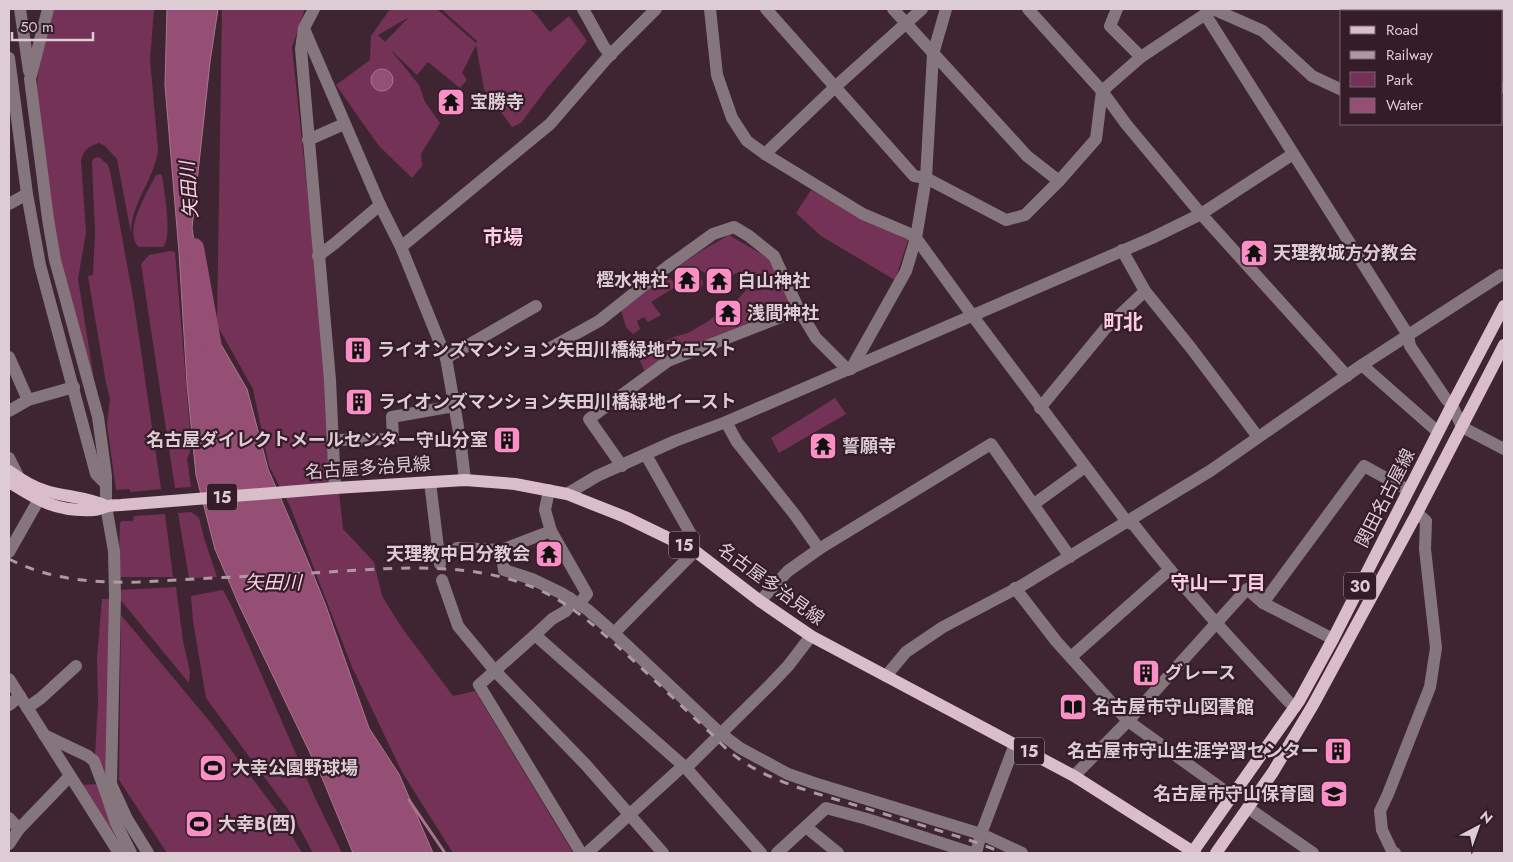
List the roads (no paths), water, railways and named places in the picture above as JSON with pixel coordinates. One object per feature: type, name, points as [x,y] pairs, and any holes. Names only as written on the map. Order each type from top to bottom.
[{"type":"main road","name":"関田名古屋線","points":[[1193,853],[1295,707],[1333,639],[1504,306]]},
{"type":"main road","name":"関田名古屋線","points":[[1216,853],[1273,772],[1311,710],[1417,513],[1504,345]]},
{"type":"main road","name":"名古屋多治見線","points":[[12,477],[45,491],[93,500],[112,506]]},
{"type":"main road","name":"名古屋多治見線","points":[[12,477],[38,501],[66,509],[96,510],[112,506],[331,488],[465,480],[515,484],[567,494],[625,517],[695,551],[760,601],[811,636],[1074,776],[1193,853]]},
{"type":"street","points":[[20,9],[55,260],[98,417],[106,484],[112,506],[114,588],[109,788],[116,823],[131,853]]},
{"type":"street","points":[[30,79],[48,9]]},
{"type":"street","points":[[314,9],[304,28],[301,49],[330,380],[331,488]]},
{"type":"street","points":[[400,247],[550,124],[611,55],[656,9]]},
{"type":"street","points":[[710,9],[717,75],[732,118],[747,141],[863,214],[908,232],[916,238],[1040,408],[1127,522],[1134,525],[1169,570],[1295,707]]},
{"type":"street","points":[[766,9],[914,176],[926,178],[1006,220],[1025,215],[1059,181],[1096,139],[1102,91],[1141,57],[1210,11]]},
{"type":"street","points":[[893,9],[1027,156],[1059,181]]},
{"type":"street","points":[[765,154],[835,87],[922,9]]},
{"type":"street","points":[[850,370],[906,271],[916,238],[926,178],[934,54],[946,9]]},
{"type":"street","points":[[1028,9],[1102,91],[1126,124],[1201,214],[1347,376]]},
{"type":"street","points":[[1117,9],[1110,26],[1141,57]]},
{"type":"street","points":[[588,11],[604,47],[611,55]]},
{"type":"street","points":[[1210,11],[1262,31],[1312,76],[1340,89]]},
{"type":"street","points":[[1210,11],[1293,154],[1408,336],[1410,346],[1452,405],[1462,427],[1504,449]]},
{"type":"street","points":[[304,28],[344,124],[400,247],[446,358],[465,480]]},
{"type":"street","points":[[9,58],[26,194],[40,265],[96,474],[106,484]]},
{"type":"street","points":[[308,140],[344,124]]},
{"type":"street","points":[[567,494],[597,476],[675,441],[726,422],[850,370],[1201,214],[1293,154]]},
{"type":"street","points":[[9,204],[26,194]]},
{"type":"street","points":[[318,256],[380,205]]},
{"type":"street","points":[[552,347],[599,321],[660,272],[713,234],[734,227],[749,236],[774,256],[799,310],[816,338],[850,370]]},
{"type":"street","points":[[1122,250],[1145,291],[1191,348],[1258,438]]},
{"type":"street","points":[[886,676],[906,652],[930,636],[1070,557],[1210,471],[1362,365],[1501,275],[1504,275]]},
{"type":"street","points":[[1040,408],[1104,329],[1145,291]]},
{"type":"street","points":[[446,358],[536,306]]},
{"type":"street","points":[[622,466],[589,419],[668,361],[799,310]]},
{"type":"street","points":[[9,357],[28,400]]},
{"type":"street","points":[[1362,365],[1438,432]]},
{"type":"street","points":[[9,411],[28,400],[74,387]]},
{"type":"street","points":[[332,440],[393,439],[392,417],[454,406]]},
{"type":"street","points":[[726,422],[737,442],[819,549]]},
{"type":"street","points":[[760,601],[788,571],[819,549],[991,444],[1070,557]]},
{"type":"street","points":[[646,454],[693,538]]},
{"type":"street","points":[[9,458],[12,477]]},
{"type":"street","points":[[1263,603],[1364,466],[1408,490]]},
{"type":"street","points":[[1034,504],[1085,467]]},
{"type":"street","points":[[430,482],[440,564]]},
{"type":"street","points":[[549,490],[545,510],[551,531],[587,594],[574,601],[566,611],[552,619],[479,685],[581,853]]},
{"type":"street","points":[[9,552],[38,501]]},
{"type":"street","points":[[1395,853],[1392,851],[1382,830],[1380,811],[1430,687],[1436,648],[1424,549],[1426,522],[1417,513]]},
{"type":"street","points":[[457,548],[501,550],[551,531]]},
{"type":"street","points":[[501,550],[504,570],[532,579],[574,601],[614,633],[720,733],[740,748],[788,774],[814,784],[981,834],[1022,853]]},
{"type":"street","points":[[614,633],[695,551]]},
{"type":"street","points":[[1071,657],[1169,570]]},
{"type":"street","points":[[442,580],[458,626],[495,670],[586,765],[663,853]]},
{"type":"street","points":[[1015,588],[1071,657],[1128,721],[1232,796]]},
{"type":"street","points":[[1074,776],[1128,721],[1246,589],[1263,603],[1333,639]]},
{"type":"street","points":[[535,635],[684,767],[761,853]]},
{"type":"street","points":[[587,853],[684,767],[776,679],[811,636]]},
{"type":"street","points":[[27,708],[41,698],[76,666]]},
{"type":"street","points":[[9,679],[119,853]]},
{"type":"street","points":[[9,706],[20,696]]},
{"type":"street","points":[[44,735],[88,756],[94,761],[148,853]]},
{"type":"street","points":[[976,853],[981,834],[1015,744]]},
{"type":"street","points":[[9,844],[18,829],[70,777]]},
{"type":"street","points":[[777,853],[826,808],[867,819],[972,853]]},
{"type":"street","points":[[1248,808],[1313,853]]},
{"type":"street","points":[[9,818],[18,829]]},
{"type":"street","points":[[806,826],[838,853]]},
{"type":"water","name":"矢田川","points":[[167,9],[218,9],[210,62],[192,228],[205,317],[247,389],[268,469],[326,606],[369,728],[399,774],[433,853],[353,853],[323,780],[240,607],[215,549],[196,475],[187,384],[179,252],[165,85]]},
{"type":"water","points":[[382,69],[392,76],[393,80],[386,90],[382,91],[372,84],[371,80],[378,70]]},
{"type":"waterway","name":"矢田川","points":[[194,248],[212,347]]},
{"type":"waterway","points":[[409,800],[445,853]]},
{"type":"railway","points":[[9,559],[40,572],[56,576],[105,582],[139,582],[404,568],[436,568],[498,576],[528,585],[557,599],[580,615],[629,656],[730,752],[763,773],[801,788],[963,838],[1003,853]]},
{"type":"place","name":"宝勝寺","points":[[451,102]]},
{"type":"place","name":"天理教城方分教会","points":[[1254,253]]},
{"type":"place","name":"樫水神社","points":[[687,280]]},
{"type":"place","name":"白山神社","points":[[719,281]]},
{"type":"place","name":"浅間神社","points":[[728,313]]},
{"type":"place","name":"ライオンズマンション矢田川橋緑地ウエスト","points":[[358,350]]},
{"type":"place","name":"ライオンズマンション矢田川橋緑地イースト","points":[[359,402]]},
{"type":"place","name":"名古屋ダイレクトメールセンター守山分室","points":[[507,440]]},
{"type":"place","name":"誓願寺","points":[[823,446]]},
{"type":"place","name":"天理教中日分教会","points":[[549,554]]},
{"type":"place","name":"グレース","points":[[1146,673]]},
{"type":"place","name":"名古屋市守山図書館","points":[[1073,707]]},
{"type":"place","name":"名古屋市守山生涯学習センター","points":[[1338,751]]},
{"type":"place","name":"大幸公園野球場","points":[[213,768]]},
{"type":"place","name":"名古屋市守山保育園","points":[[1334,794]]},
{"type":"place","name":"大幸B(西)","points":[[199,824]]},
{"type":"district","name":"市場","points":[[503,237]]},
{"type":"district","name":"町北","points":[[1123,322]]},
{"type":"district","name":"守山一丁目","points":[[1218,582]]}]
